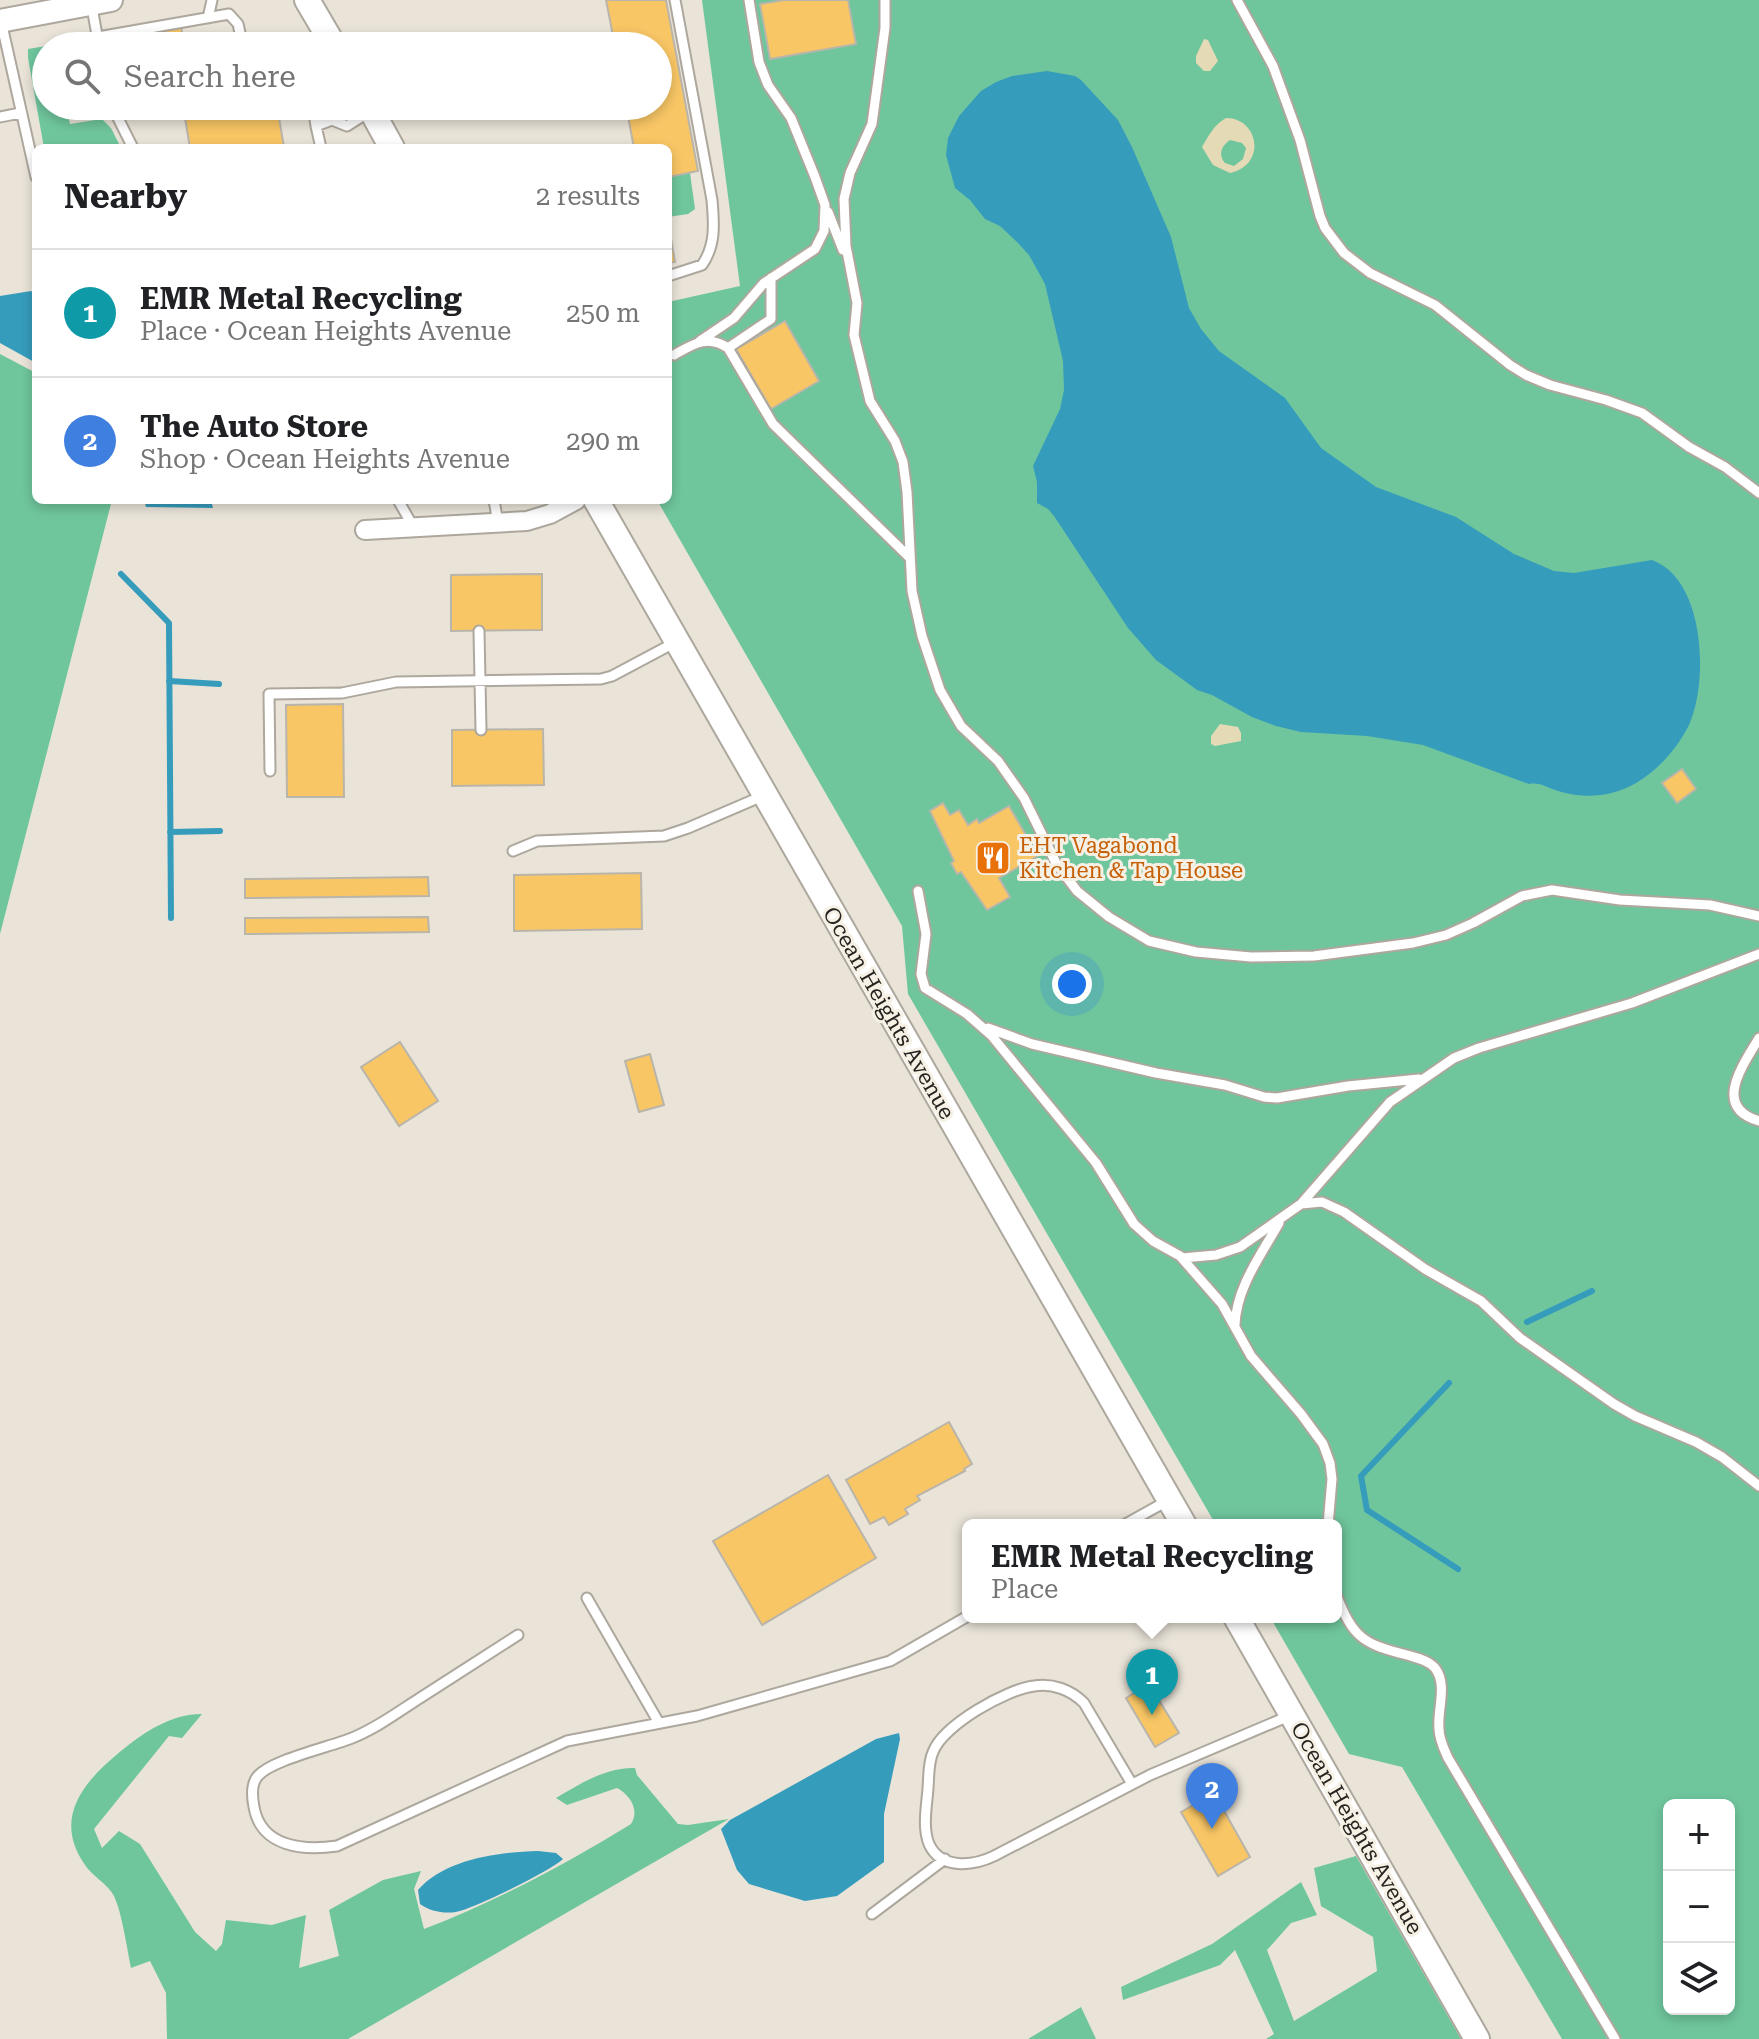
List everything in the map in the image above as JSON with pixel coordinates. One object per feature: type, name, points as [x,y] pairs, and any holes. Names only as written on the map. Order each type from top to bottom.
[{"type":"main road","points":[[307,0],[326,32]]},
{"type":"main road","points":[[377,120],[390,144]]},
{"type":"main road","name":"Ocean Heights Avenue","points":[[598,504],[1181,1519]]},
{"type":"main road","name":"Ocean Heights Avenue","points":[[1239,1623],[1477,2039]]},
{"type":"street","points":[[0,21],[98,1]]},
{"type":"street","points":[[365,530],[527,521],[569,504]]},
{"type":"lane","points":[[208,18],[212,0]]},
{"type":"lane","points":[[672,275],[702,265],[712,246],[714,228],[712,200],[675,0]]},
{"type":"lane","points":[[749,0],[763,73],[791,118],[849,265]]},
{"type":"lane","points":[[885,0],[885,28],[872,124],[850,173],[844,199],[849,265],[857,303],[854,335],[870,401],[895,441],[903,462],[912,591],[922,636],[940,690],[961,726],[998,761],[1024,798],[1056,863],[1069,882],[1109,917],[1149,941],[1196,952],[1238,956],[1348,953],[1446,935],[1522,896],[1552,890],[1620,900],[1710,905],[1759,916]]},
{"type":"lane","points":[[1237,0],[1273,66],[1300,140],[1325,228],[1344,253],[1370,273],[1435,305],[1526,375],[1642,413],[1759,493]]},
{"type":"lane","points":[[98,1],[98,32]]},
{"type":"lane","points":[[144,32],[231,16],[240,32]]},
{"type":"lane","points":[[0,21],[32,161]]},
{"type":"lane","points":[[0,117],[20,113]]},
{"type":"lane","points":[[119,120],[131,144]]},
{"type":"lane","points":[[315,120],[320,144]]},
{"type":"lane","points":[[316,126],[332,120],[347,126],[355,120]]},
{"type":"lane","points":[[674,355],[727,325],[756,291],[819,244],[824,231],[825,205]]},
{"type":"lane","points":[[728,348],[771,319],[771,278]]},
{"type":"lane","points":[[700,341],[716,341],[728,348],[773,424],[910,558]]},
{"type":"lane","points":[[400,504],[414,528]]},
{"type":"lane","points":[[495,504],[498,523]]},
{"type":"lane","points":[[479,631],[481,730]]},
{"type":"lane","points":[[270,771],[269,694],[342,693],[396,682],[601,679],[677,642]]},
{"type":"lane","points":[[513,851],[537,841],[664,836],[765,795]]},
{"type":"lane","points":[[918,891],[926,934],[921,974],[925,988],[981,1025],[1046,1048],[1225,1085],[1264,1097],[1421,1079]]},
{"type":"lane","points":[[1182,1258],[1216,1255],[1240,1247],[1301,1204],[1390,1102],[1421,1079],[1467,1052],[1611,1010],[1759,954]]},
{"type":"lane","points":[[981,1025],[1096,1163],[1134,1224],[1153,1241],[1182,1258],[1222,1304],[1251,1356],[1323,1444],[1332,1479],[1329,1519]]},
{"type":"lane","points":[[1759,1038],[1742,1067],[1734,1095],[1740,1110],[1759,1121]]},
{"type":"lane","points":[[1301,1204],[1322,1202],[1344,1212],[1425,1269],[1481,1301],[1520,1338],[1614,1404],[1696,1442],[1722,1457],[1759,1486]]},
{"type":"lane","points":[[1235,1329],[1235,1312],[1243,1287],[1283,1216]]},
{"type":"lane","points":[[1134,1519],[1169,1499]]},
{"type":"lane","points":[[587,1598],[659,1723]]},
{"type":"lane","points":[[1342,1609],[1347,1622],[1371,1645],[1422,1659],[1435,1668],[1442,1688],[1439,1730],[1443,1748],[1615,2039]]},
{"type":"lane","points":[[518,1635],[368,1732],[268,1767],[258,1777],[253,1789],[254,1806],[262,1827],[275,1840],[297,1847],[337,1846],[567,1741],[697,1716],[890,1661],[962,1619]]},
{"type":"lane","points":[[1132,1784],[1077,1696],[1061,1688],[1044,1685],[1013,1691],[946,1733],[933,1751],[926,1832],[933,1850],[945,1859],[955,1864],[978,1864],[1132,1784],[1292,1715]]},
{"type":"lane","points":[[872,1914],[945,1859]]},
{"type":"green space","points":[[702,0],[1759,0],[1759,2039],[1562,2039],[1402,1767],[1349,1754],[1273,1623],[1342,1623],[1342,1519],[1213,1519],[908,994],[902,926],[659,504],[672,504],[672,301],[740,286]]},
{"type":"green space","points":[[32,48],[32,80],[28,58],[28,49]]},
{"type":"green space","points":[[39,120],[69,120],[70,124],[103,120],[119,144],[43,144]]},
{"type":"green space","points":[[690,173],[695,209],[688,214],[672,216],[672,176]]},
{"type":"green space","points":[[0,354],[32,371],[32,504],[111,504],[0,934]]},
{"type":"green space","points":[[202,1714],[182,1738],[169,1736],[94,1829],[102,1848],[119,1831],[140,1844],[195,1932],[216,1951],[222,1944],[226,1920],[272,1925],[306,1915],[299,1968],[339,1956],[329,1910],[383,1880],[421,1871],[414,1889],[424,1929],[530,1881],[631,1824],[634,1808],[617,1788],[567,1805],[556,1798],[604,1773],[635,1768],[637,1775],[678,1824],[729,1819],[348,2039],[167,2039],[166,1993],[150,1961],[131,1968],[117,1903],[111,1892],[85,1865],[76,1848],[72,1816],[77,1802],[95,1775],[130,1744],[169,1721]]},
{"type":"green space","points":[[1356,1856],[1461,2039],[1266,2039],[1274,2034],[1235,1950],[1220,1965],[1123,2000],[1121,1987],[1212,1944],[1301,1882],[1317,1915],[1291,1923],[1267,1950],[1294,2021],[1377,1971],[1373,1937],[1321,1906],[1314,1868]]},
{"type":"green space","points":[[1081,2007],[1096,2039],[1028,2039]]},
{"type":"sand","points":[[1204,39],[1208,40],[1218,61],[1210,71],[1204,71],[1196,63]]},
{"type":"sand","points":[[1226,118],[1246,125],[1254,142],[1250,161],[1230,173],[1213,165],[1202,147]],"holes":[[[1230,140],[1242,143],[1246,148],[1243,159],[1234,166],[1225,163],[1221,154],[1224,145]]]},
{"type":"sand","points":[[1220,724],[1238,727],[1241,741],[1211,744],[1211,736]]},
{"type":"water","points":[[1047,71],[1081,80],[1118,120],[1171,237],[1189,308],[1201,329],[1219,351],[1285,398],[1321,448],[1376,487],[1456,517],[1514,554],[1554,571],[1574,573],[1652,560],[1670,571],[1683,588],[1692,609],[1698,633],[1699,683],[1689,725],[1673,750],[1652,772],[1618,791],[1578,795],[1529,784],[1423,745],[1367,736],[1301,732],[1276,726],[1197,690],[1156,660],[1128,628],[1054,516],[1037,503],[1033,466],[1060,409],[1064,390],[1063,361],[1045,284],[1029,255],[1017,242],[1000,226],[985,219],[970,200],[955,188],[946,155],[948,138],[959,116],[981,91],[1012,76]]},
{"type":"water","points":[[32,292],[32,361],[0,343],[0,296]]},
{"type":"water","points":[[145,504],[212,504],[213,508],[146,507]]},
{"type":"water","points":[[899,1733],[884,1814],[884,1862],[837,1896],[805,1901],[749,1884],[737,1870],[721,1829],[730,1820],[876,1739]]},
{"type":"water","points":[[507,1853],[556,1853],[563,1859],[494,1897],[456,1912],[442,1912],[420,1904],[418,1890],[429,1879],[458,1864]]},
{"type":"building","points":[[606,0],[666,0],[672,32],[612,32]]},
{"type":"building","points":[[784,0],[848,0],[856,44],[770,59],[760,4]]},
{"type":"building","points":[[181,25],[182,32],[152,32]]},
{"type":"building","points":[[672,32],[698,171],[672,176],[672,144],[633,144],[629,120],[672,120]]},
{"type":"building","points":[[185,120],[279,120],[283,144],[189,144]]},
{"type":"building","points":[[785,321],[819,381],[771,409],[736,349]]},
{"type":"building","points":[[542,574],[542,630],[451,631],[451,575]]},
{"type":"building","points":[[343,704],[344,797],[287,797],[286,705]]},
{"type":"building","points":[[543,729],[544,785],[452,786],[452,730]]},
{"type":"building","points":[[1682,769],[1696,789],[1677,803],[1662,783]]},
{"type":"building","name":"EHT Vagabond Kitchen & Tap House","points":[[943,803],[950,815],[959,810],[968,825],[977,819],[979,823],[1009,806],[1038,856],[999,878],[1010,897],[987,910],[961,872],[957,874],[951,863],[954,861],[930,811]]},
{"type":"building","points":[[641,873],[642,929],[514,931],[514,875]]},
{"type":"building","points":[[428,877],[429,896],[245,898],[245,879]]},
{"type":"building","points":[[428,917],[429,932],[245,934],[245,918]]},
{"type":"building","points":[[400,1042],[438,1101],[399,1126],[361,1067]]},
{"type":"building","points":[[650,1054],[664,1105],[639,1112],[625,1061]]},
{"type":"building","points":[[949,1422],[972,1464],[965,1471],[917,1496],[920,1500],[905,1509],[908,1514],[889,1525],[884,1517],[870,1524],[846,1480]]},
{"type":"building","points":[[828,1475],[876,1558],[762,1625],[713,1541]]},
{"type":"building","points":[[1149,1684],[1179,1733],[1155,1747],[1126,1698]]},
{"type":"building","points":[[1203,1783],[1208,1792],[1198,1799],[1192,1790]]},
{"type":"building","points":[[1214,1793],[1250,1857],[1218,1876],[1181,1812]]},
{"type":"waterway","points":[[121,574],[169,623],[171,918]]},
{"type":"waterway","points":[[169,681],[219,684]]},
{"type":"waterway","points":[[170,832],[220,831]]},
{"type":"waterway","points":[[1527,1322],[1592,1291]]},
{"type":"waterway","points":[[1449,1383],[1361,1476],[1367,1510],[1458,1569]]},
{"type":"place","name":"EHT Vagabond Kitchen & Tap House","points":[[993,858]]},
{"type":"place","name":"EMR Metal Recycling","points":[[1152,1715]]},
{"type":"place","name":"The Auto Store","points":[[1212,1829]]}]
